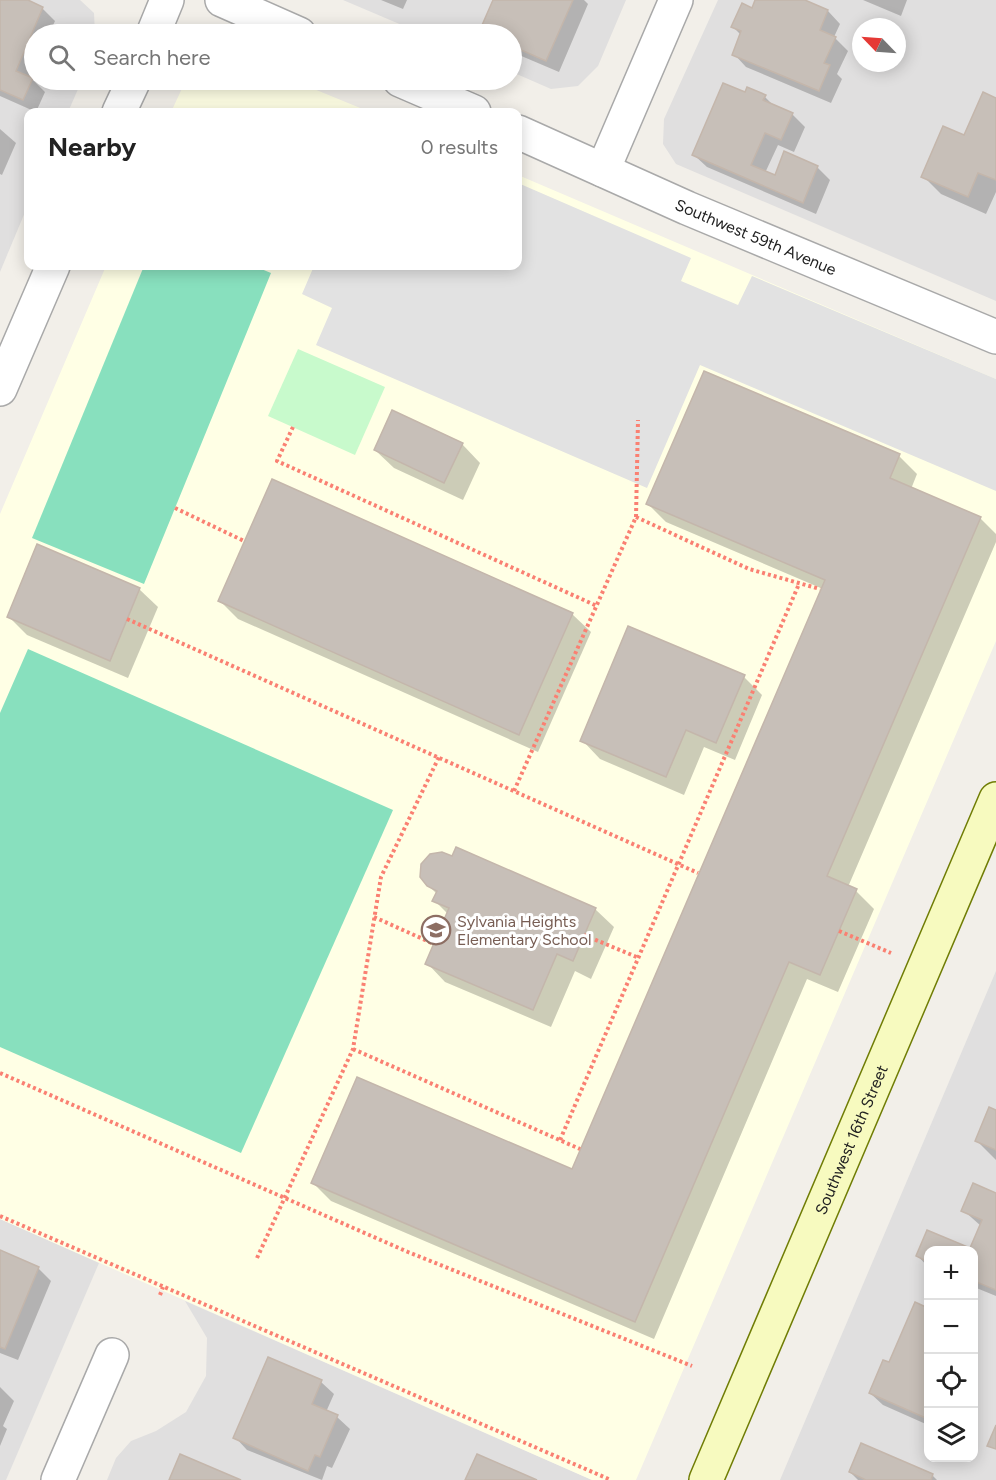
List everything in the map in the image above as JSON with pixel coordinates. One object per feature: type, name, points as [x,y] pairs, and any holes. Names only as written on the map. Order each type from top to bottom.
[{"type":"street","points":[[157,24],[167,0]]},
{"type":"street","points":[[222,0],[276,24]]},
{"type":"street","points":[[603,170],[676,0]]},
{"type":"street","points":[[121,108],[129,90]]},
{"type":"street","points":[[423,90],[465,108]]},
{"type":"street","name":"Southwest 59th Avenue","points":[[522,134],[687,208],[996,337]]},
{"type":"street","points":[[0,389],[51,270]]},
{"type":"street","name":"Southwest 16th Street","points":[[706,1480],[996,799]]},
{"type":"street","points":[[58,1480],[112,1355]]},
{"type":"path","points":[[514,791],[636,516],[638,420]]},
{"type":"path","points":[[293,427],[277,461],[597,606]]},
{"type":"path","points":[[175,507],[244,541]]},
{"type":"path","points":[[636,516],[749,569],[820,589]]},
{"type":"path","points":[[560,1140],[799,584]]},
{"type":"path","points":[[127,619],[698,873]]},
{"type":"path","points":[[257,1258],[353,1049],[381,877],[439,758]]},
{"type":"path","points":[[374,917],[434,944]]},
{"type":"path","points":[[839,931],[893,954]]},
{"type":"path","points":[[584,935],[639,958]]},
{"type":"path","points":[[353,1049],[580,1149]]},
{"type":"path","points":[[0,1073],[408,1252],[692,1366]]},
{"type":"path","points":[[0,1216],[611,1480]]},
{"type":"path","points":[[160,1296],[163,1287]]},
{"type":"shaded area","points":[[0,0],[80,0],[94,13],[95,24],[24,24],[24,90],[78,90],[70,108],[24,108],[24,215],[0,272]]},
{"type":"shaded area","points":[[343,0],[626,0],[598,66],[578,86],[551,89],[522,76],[522,24],[399,24]]},
{"type":"shaded area","points":[[718,0],[996,0],[996,301],[676,164],[663,144],[664,119]]},
{"type":"shaded area","points":[[181,90],[316,90],[360,108],[173,108]]},
{"type":"shaded area","name":"Sylvania Heights Elementary School","points":[[522,177],[996,379],[996,641],[636,1480],[592,1480],[0,1219],[0,514],[104,270],[522,270]]},
{"type":"shaded area","points":[[522,185],[691,258],[681,281],[738,305],[752,276],[996,379],[996,491],[700,365],[647,488],[316,345],[332,308],[302,294],[312,270],[522,270]]},
{"type":"shaded area","points":[[996,971],[996,1480],[780,1480]]},
{"type":"shaded area","points":[[0,1219],[99,1263],[6,1480],[0,1480]]},
{"type":"shaded area","points":[[185,1301],[592,1480],[107,1480],[116,1458],[131,1441],[156,1431],[186,1412],[206,1376],[207,1338]]},
{"type":"green space","points":[[142,270],[264,270],[271,273],[144,584],[32,538]]},
{"type":"green space","points":[[298,349],[385,387],[355,455],[268,416]]},
{"type":"green space","points":[[28,649],[393,810],[241,1153],[0,1047],[0,713]]},
{"type":"building","points":[[0,0],[28,0],[43,7],[36,24],[24,24],[24,52],[16,71],[24,74],[24,90],[28,90],[23,100],[0,90]]},
{"type":"building","points":[[493,0],[573,0],[546,61],[522,50],[522,24],[482,24]]},
{"type":"building","points":[[755,0],[805,0],[828,10],[820,30],[836,37],[824,63],[830,65],[819,91],[732,55],[741,31],[731,27],[742,3],[752,8]]},
{"type":"building","points":[[723,83],[745,92],[747,87],[766,95],[763,100],[793,113],[781,140],[765,133],[751,165],[775,175],[784,151],[818,166],[803,203],[692,155]]},
{"type":"building","points":[[983,92],[996,98],[996,180],[978,173],[968,197],[921,177],[943,126],[964,135]]},
{"type":"building","points":[[704,371],[900,454],[890,478],[981,517],[827,876],[857,889],[820,975],[789,962],[635,1322],[311,1183],[357,1077],[572,1169],[825,580],[646,504]]},
{"type":"building","points":[[392,410],[463,443],[444,483],[374,450]]},
{"type":"building","points":[[272,479],[573,613],[519,735],[218,601]]},
{"type":"building","points":[[37,544],[140,588],[110,661],[7,617]]},
{"type":"building","points":[[628,626],[745,675],[716,743],[686,730],[666,777],[580,741]]},
{"type":"building","points":[[456,847],[596,908],[573,961],[557,954],[533,1010],[425,964],[449,908],[432,901],[437,891],[427,886],[420,877],[421,864],[430,854],[442,852],[452,856]]},
{"type":"building","points":[[989,1107],[996,1110],[996,1150],[975,1141]]},
{"type":"building","points":[[973,1183],[996,1193],[996,1290],[978,1283],[978,1246],[971,1246],[982,1220],[961,1211]]},
{"type":"building","points":[[927,1230],[965,1246],[924,1246],[924,1260],[916,1256]]},
{"type":"building","points":[[0,1250],[39,1267],[5,1349],[0,1347]]},
{"type":"building","points":[[915,1302],[924,1306],[924,1417],[869,1393],[883,1360],[889,1362]]},
{"type":"building","points":[[268,1357],[322,1380],[312,1404],[338,1415],[320,1457],[315,1455],[308,1471],[233,1438]]},
{"type":"building","points":[[996,1425],[996,1449],[987,1446]]},
{"type":"building","points":[[861,1443],[933,1474],[931,1480],[866,1480],[849,1472]]},
{"type":"building","points":[[180,1454],[241,1480],[169,1480]]},
{"type":"building","points":[[477,1454],[537,1480],[465,1480]]},
{"type":"place","name":"Sylvania Heights Elementary School","points":[[436,930]]}]
